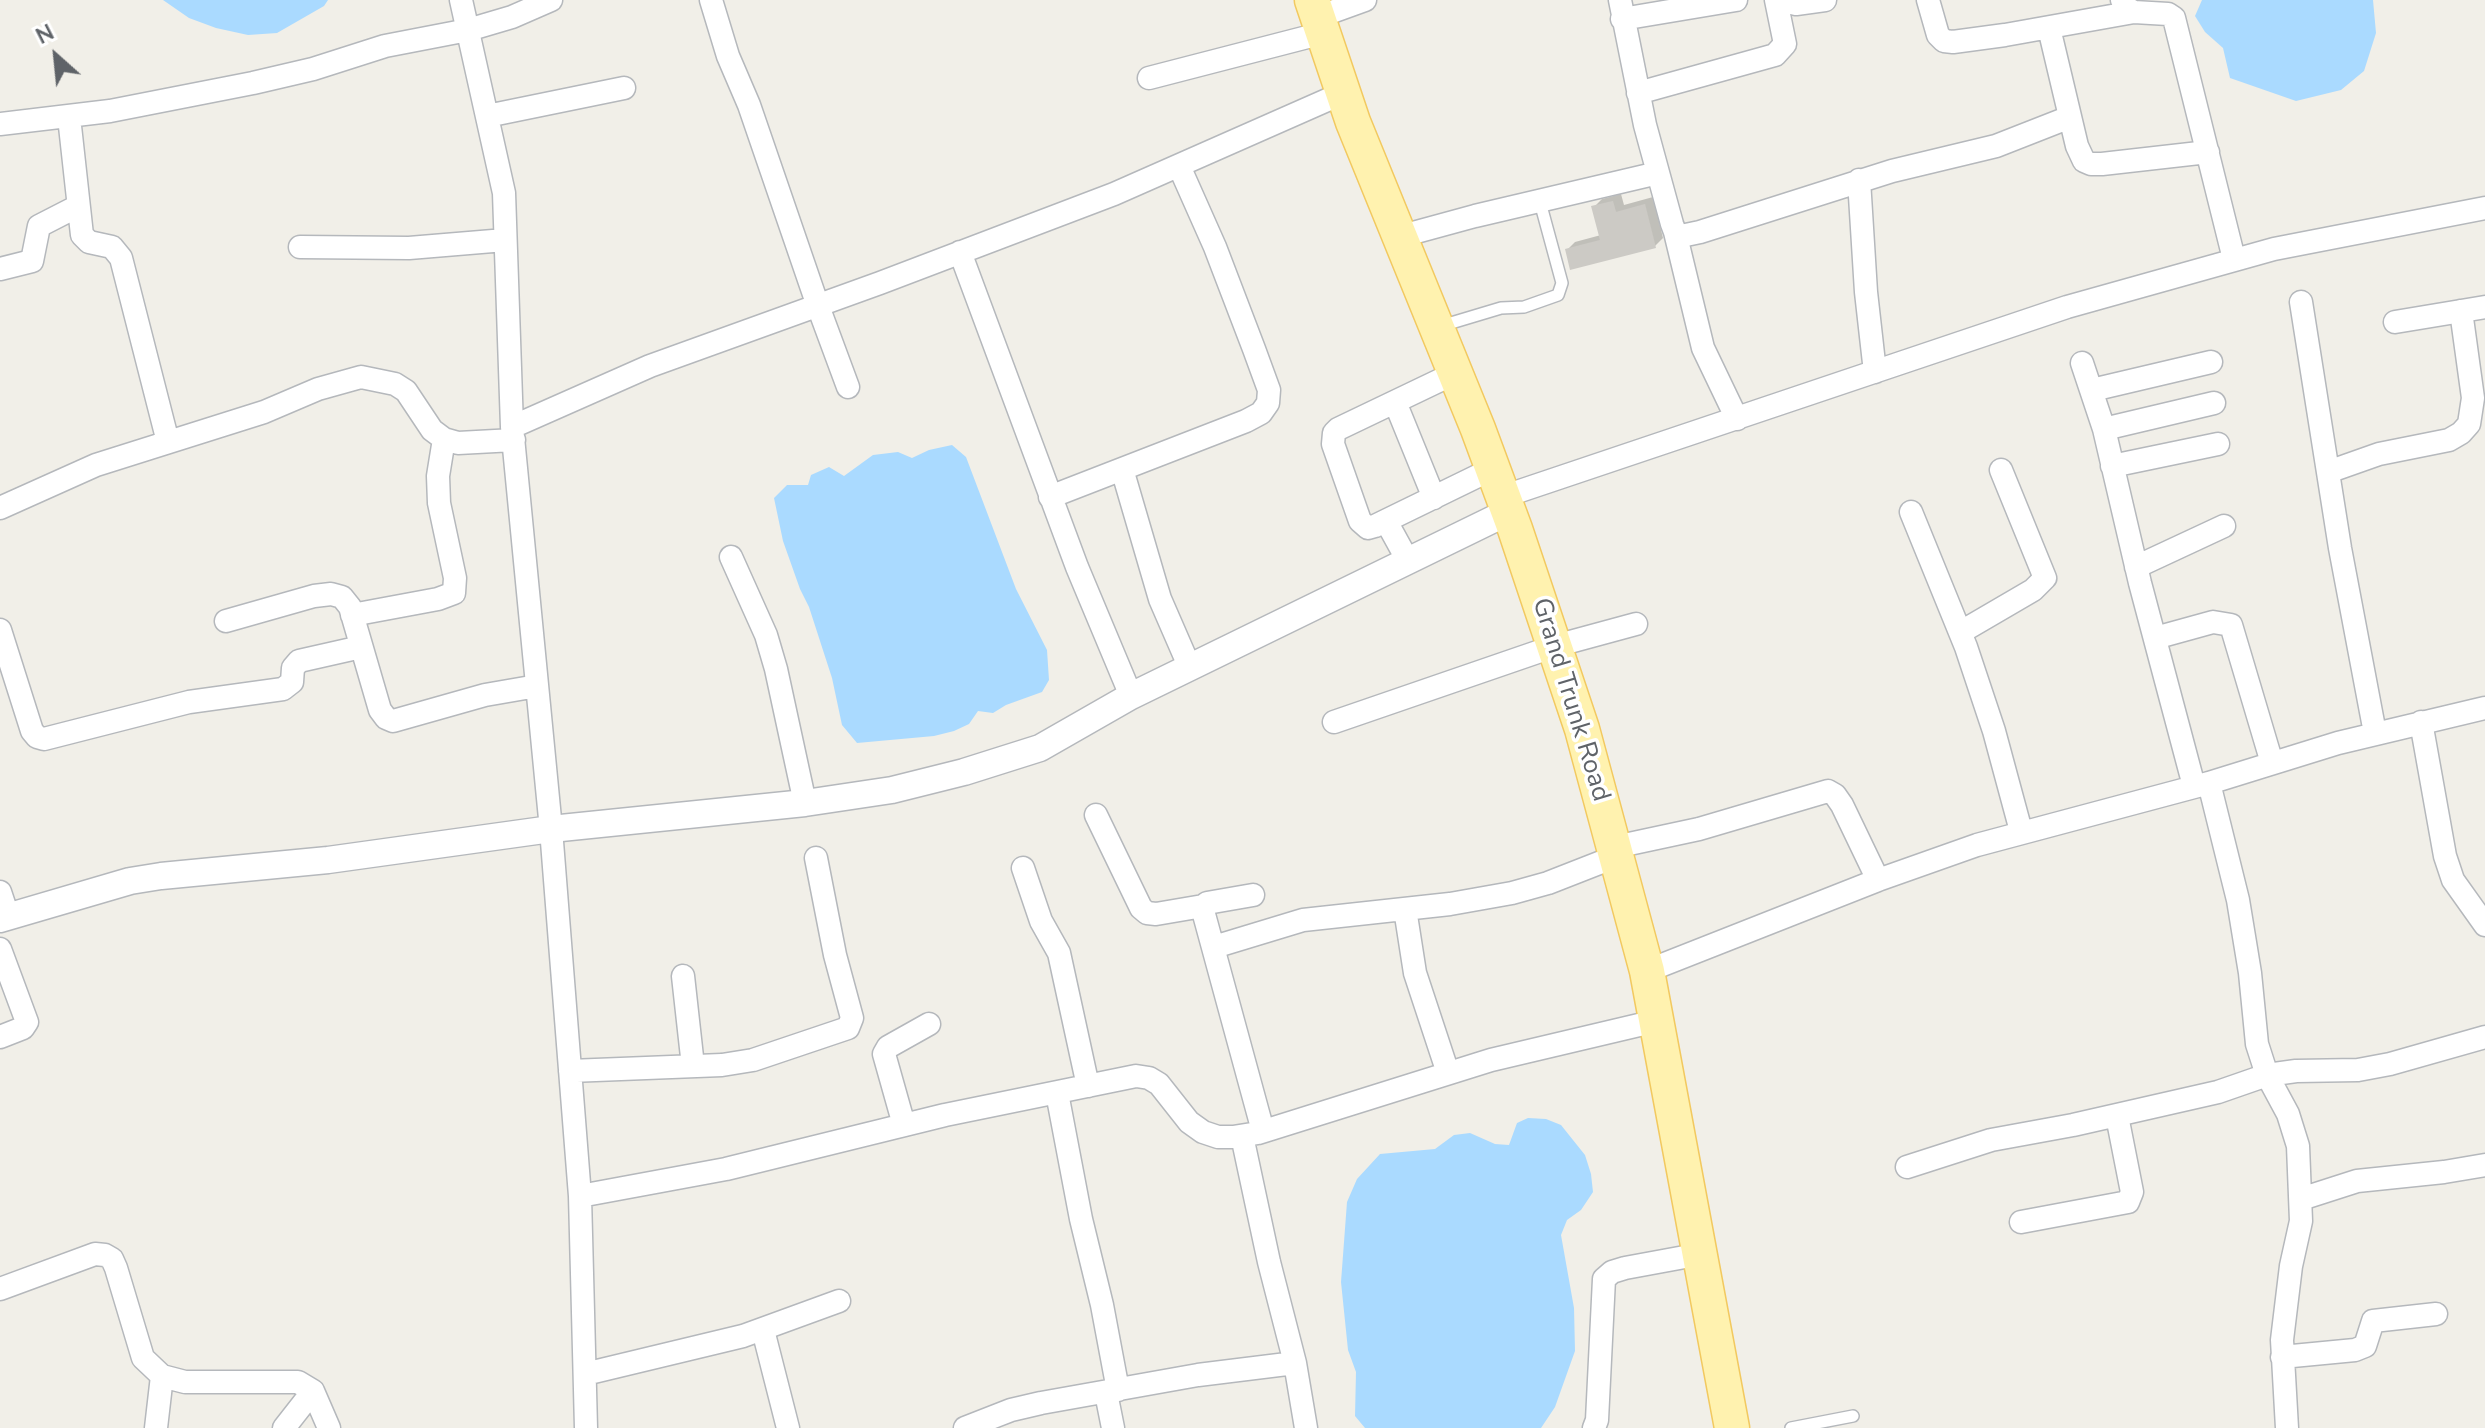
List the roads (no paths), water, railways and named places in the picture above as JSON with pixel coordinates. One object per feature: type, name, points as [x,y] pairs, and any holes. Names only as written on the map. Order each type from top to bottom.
[{"type":"main road","name":"Grand Trunk Road","points":[[1318,17],[1343,93],[1398,237],[1455,373],[1508,512],[1582,729],[1647,971],[1732,1428]]},
{"type":"street","points":[[461,0],[504,193],[513,434],[551,829],[580,1196],[586,1428]]},
{"type":"street","points":[[0,124],[69,117],[253,83],[313,69],[385,46],[468,30],[512,17],[551,0]]},
{"type":"street","points":[[711,0],[728,56],[749,105],[848,387]]},
{"type":"street","points":[[1149,78],[1365,0]]},
{"type":"street","points":[[1736,0],[1621,9],[1638,93],[1703,348],[1737,419]]},
{"type":"street","points":[[1638,93],[1775,55],[1785,44],[1778,0],[1796,4],[1825,0]]},
{"type":"street","points":[[1928,0],[1938,35],[1944,41],[2049,28],[2128,6],[2174,18],[2234,259]]},
{"type":"street","points":[[2049,28],[2084,161],[2091,164],[2208,152]]},
{"type":"street","points":[[487,116],[624,88]]},
{"type":"street","points":[[0,508],[96,465],[264,412],[341,380],[361,377],[395,384],[406,391],[432,430],[444,439],[458,443],[513,434],[650,366],[1114,194],[1343,93]]},
{"type":"street","points":[[69,117],[78,206],[85,240],[112,247],[121,258],[168,442]]},
{"type":"street","points":[[1675,232],[1681,236],[1690,235],[1859,180],[1996,146],[2070,117]]},
{"type":"street","points":[[1050,497],[1246,421],[1261,413],[1268,403],[1269,390],[1254,349],[1215,247],[1179,166]]},
{"type":"street","points":[[1398,237],[1658,173]]},
{"type":"street","points":[[1859,180],[1875,372]]},
{"type":"street","points":[[0,269],[32,261],[39,226],[78,206]]},
{"type":"street","points":[[3,909],[130,881],[328,860],[551,829],[805,803],[921,783],[964,772],[1040,748],[1131,696],[1508,512],[1737,419],[2067,307],[2234,259],[2485,208]]},
{"type":"street","points":[[300,247],[409,248],[505,240]]},
{"type":"street","points":[[960,252],[1050,497],[1131,696]]},
{"type":"street","points":[[2301,302],[2375,733]]},
{"type":"street","points":[[2395,322],[2485,307]]},
{"type":"street","points":[[2328,472],[2379,454],[2449,440],[2469,424],[2479,397],[2476,359],[2461,311]]},
{"type":"street","points":[[2092,390],[2211,362]]},
{"type":"street","points":[[2082,363],[2104,429],[2155,638],[2238,900],[2257,1044],[2298,1146],[2301,1221],[2284,1310],[2282,1357],[2287,1428]]},
{"type":"street","points":[[1455,373],[1338,429],[1332,438],[1360,521],[1368,528],[1434,498],[1508,512]]},
{"type":"street","points":[[1395,402],[1434,498]]},
{"type":"street","points":[[2104,429],[2214,403]]},
{"type":"street","points":[[352,615],[438,599],[454,593],[455,578],[439,503],[438,476],[444,439]]},
{"type":"street","points":[[2112,466],[2218,444]]},
{"type":"street","points":[[1122,469],[1160,599],[1190,668]]},
{"type":"street","points":[[1961,632],[2033,590],[2045,578],[2001,470]]},
{"type":"street","points":[[1911,512],[1961,632],[1994,731],[2021,831]]},
{"type":"street","points":[[1386,521],[1408,561]]},
{"type":"street","points":[[2136,567],[2224,526]]},
{"type":"street","points":[[731,557],[762,624],[776,669],[805,803]]},
{"type":"street","points":[[226,621],[314,596],[331,594],[347,601],[380,710],[393,721],[485,695],[537,686]]},
{"type":"street","points":[[2155,638],[2213,622],[2231,625],[2272,763]]},
{"type":"street","points":[[1334,722],[1555,646],[1636,624]]},
{"type":"street","points":[[0,630],[32,731],[44,739],[189,702],[283,689],[292,682],[293,668],[299,661],[361,647]]},
{"type":"street","points":[[1647,971],[1878,880],[2021,831],[2202,784],[2375,733],[2485,708]]},
{"type":"street","points":[[2421,722],[2445,856],[2453,880],[2485,925]]},
{"type":"street","points":[[1214,947],[1303,920],[1450,904],[1512,893],[1616,852],[1828,791],[1842,805],[1878,880]]},
{"type":"street","points":[[1096,815],[1141,908],[1147,913],[1156,914],[1253,895]]},
{"type":"street","points":[[570,1071],[722,1065],[753,1060],[840,1032],[852,1024],[816,858]]},
{"type":"street","points":[[1023,868],[1041,921],[1059,953],[1088,1086]]},
{"type":"street","points":[[1203,906],[1252,1133],[1269,1262],[1295,1363],[1306,1428]]},
{"type":"street","points":[[1405,909],[1415,973],[1448,1073]]},
{"type":"street","points":[[0,1037],[23,1028],[27,1022],[7,965]]},
{"type":"street","points":[[683,976],[693,1066]]},
{"type":"street","points":[[580,1196],[726,1169],[904,1125],[1136,1076],[1159,1084],[1189,1122],[1203,1132],[1218,1137],[1252,1133],[1448,1073],[1656,1021]]},
{"type":"street","points":[[904,1125],[884,1054],[888,1047],[929,1024]]},
{"type":"street","points":[[1907,1167],[1991,1140],[2117,1116],[2218,1092],[2267,1075],[2296,1071],[2358,1070],[2485,1037]]},
{"type":"street","points":[[1057,1093],[1081,1219],[1102,1305],[1113,1428]]},
{"type":"street","points":[[2021,1222],[2128,1202],[2132,1192],[2117,1116]]},
{"type":"street","points":[[2301,1199],[2357,1181],[2485,1165]]},
{"type":"street","points":[[0,1289],[95,1254],[105,1255],[112,1259],[116,1268],[143,1358],[162,1376],[185,1382],[298,1382],[313,1391],[329,1428]]},
{"type":"street","points":[[1594,1428],[1597,1420],[1604,1279],[1612,1272],[1625,1268],[1701,1254]]},
{"type":"street","points":[[585,1374],[763,1330],[839,1301]]},
{"type":"street","points":[[2282,1357],[2355,1350],[2365,1346],[2373,1321],[2436,1314]]},
{"type":"street","points":[[763,1330],[788,1428]]},
{"type":"street","points":[[965,1428],[1011,1410],[1198,1375],[1295,1363]]},
{"type":"street","points":[[156,1428],[162,1376]]},
{"type":"street","points":[[284,1428],[313,1391]]},
{"type":"lane","points":[[1436,328],[1501,308],[1524,307],[1558,295],[1562,283],[1540,202]]},
{"type":"lane","points":[[1791,1428],[1853,1416]]},
{"type":"water","points":[[163,0],[328,0],[324,6],[277,33],[248,35],[189,18]]},
{"type":"water","points":[[2202,0],[2373,0],[2376,33],[2364,71],[2341,90],[2296,101],[2230,78],[2223,48],[2205,32],[2195,16]]},
{"type":"water","points":[[952,445],[966,457],[1016,589],[1047,650],[1049,680],[1042,692],[993,713],[978,711],[969,724],[954,731],[934,736],[857,743],[842,725],[832,678],[783,541],[774,498],[787,485],[808,485],[811,475],[829,467],[844,476],[873,455],[898,452],[912,458]]},
{"type":"water","points":[[1528,1118],[1546,1119],[1561,1125],[1585,1155],[1593,1192],[1581,1210],[1567,1220],[1561,1235],[1574,1308],[1575,1351],[1555,1407],[1541,1428],[1365,1428],[1355,1416],[1356,1372],[1348,1350],[1341,1282],[1347,1202],[1357,1179],[1380,1154],[1435,1149],[1454,1135],[1470,1133],[1495,1144],[1509,1145],[1517,1123]]}]
